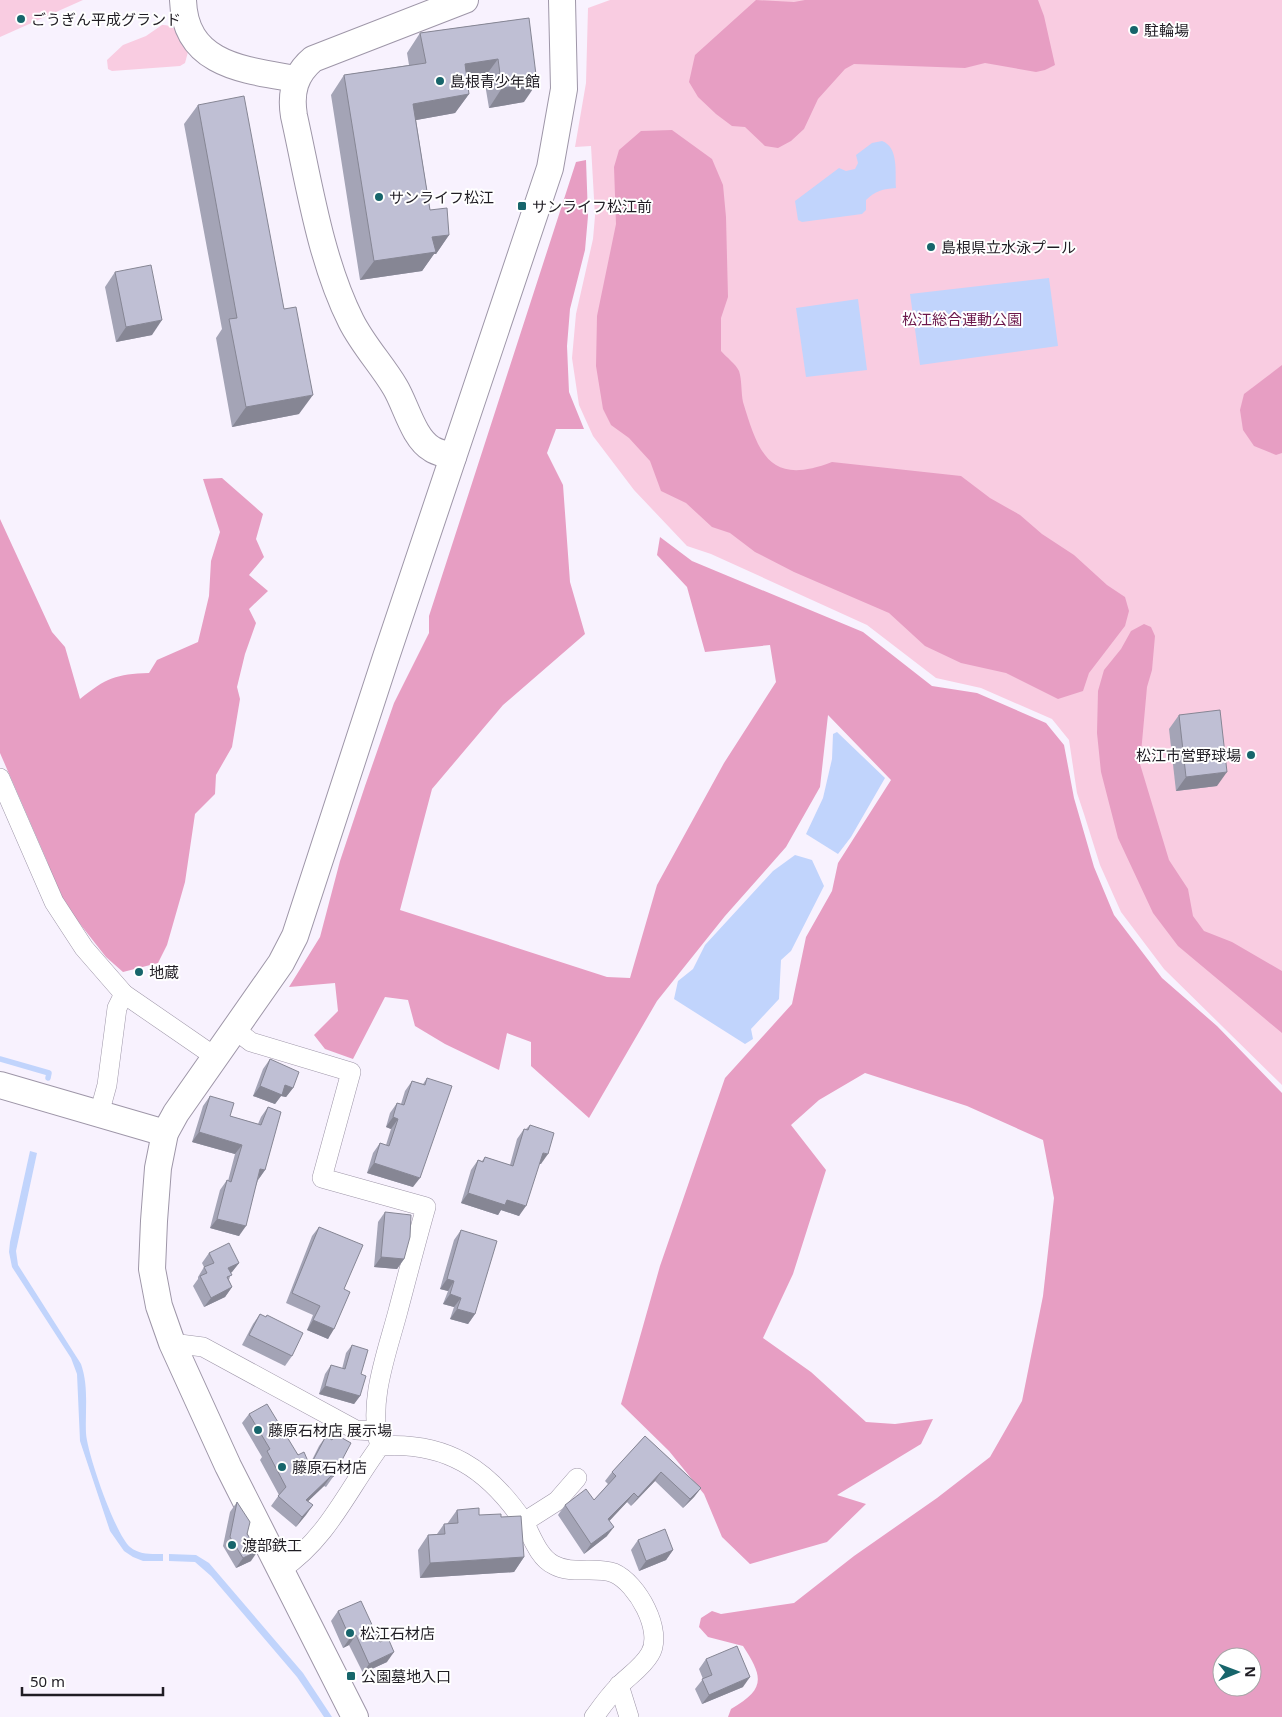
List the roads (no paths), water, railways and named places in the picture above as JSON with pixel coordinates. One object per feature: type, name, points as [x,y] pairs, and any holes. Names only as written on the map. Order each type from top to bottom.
[{"type":"street","points":[[183,0],[183,11],[194,38],[211,56],[234,68],[296,79]]},
{"type":"street","points":[[453,457],[432,449],[424,442],[404,403],[352,323],[340,298],[322,234],[294,116],[293,98],[296,79],[313,59],[465,0]]},
{"type":"street","points":[[355,1717],[282,1569],[228,1466],[172,1343],[159,1306],[152,1269],[158,1168],[166,1133],[176,1113],[280,963],[295,936],[550,168],[564,89],[562,0]]},
{"type":"street","points":[[0,778],[54,902],[84,948],[124,994],[214,1056]]},
{"type":"street","points":[[99,1114],[107,1085],[117,1008],[124,994]]},
{"type":"street","points":[[234,1029],[251,1042],[351,1072],[322,1178],[426,1208],[382,1369],[378,1439],[364,1468],[337,1514],[317,1539],[297,1559],[282,1569]]},
{"type":"street","points":[[0,1085],[166,1133]]},
{"type":"street","points":[[172,1343],[203,1347],[356,1430],[378,1439],[424,1448],[464,1461],[489,1479],[524,1522],[546,1560],[563,1569],[616,1574],[638,1596],[650,1618],[654,1630],[652,1649],[633,1675],[619,1685],[594,1717]]},
{"type":"street","points":[[524,1522],[557,1501],[577,1478]]},
{"type":"street","points":[[619,1685],[630,1717]]},
{"type":"water","points":[[882,141],[887,144],[894,155],[896,188],[880,191],[869,197],[866,200],[866,210],[862,214],[802,222],[798,220],[795,201],[839,168],[846,171],[855,169],[858,163],[856,155],[872,143]]},
{"type":"water","points":[[1049,278],[1058,346],[920,365],[910,294]]},
{"type":"water","points":[[858,299],[867,370],[806,377],[796,308]]},
{"type":"water","points":[[837,732],[885,778],[851,837],[838,854],[806,834],[823,798],[832,759],[833,734]]},
{"type":"water","points":[[795,855],[812,860],[824,886],[791,951],[781,960],[779,999],[751,1029],[753,1039],[745,1044],[674,999],[678,981],[693,969],[705,945],[773,871]]},
{"type":"water","points":[[30,1151],[37,1153],[16,1251],[18,1265],[81,1364],[86,1390],[86,1433],[91,1457],[117,1527],[124,1539],[134,1550],[142,1553],[163,1554],[163,1561],[143,1561],[133,1557],[124,1551],[110,1531],[80,1441],[77,1374],[71,1358],[12,1267],[9,1252],[10,1242]]},
{"type":"water","points":[[169,1554],[196,1555],[209,1563],[303,1673],[332,1717],[324,1717],[297,1677],[211,1576],[195,1562],[169,1561]]},
{"type":"waterway","points":[[0,1059],[49,1073],[48,1078]]},
{"type":"place","name":"ごうぎん平成グランド","points":[[21,19]]},
{"type":"place","name":"駐輪場","points":[[1134,30]]},
{"type":"place","name":"島根青少年館","points":[[440,81]]},
{"type":"place","name":"サンライフ松江","points":[[379,197]]},
{"type":"place","name":"サンライフ松江前","points":[[522,206]]},
{"type":"place","name":"島根県立水泳プール","points":[[931,247]]},
{"type":"place","name":"松江市営野球場","points":[[1251,755]]},
{"type":"place","name":"地蔵","points":[[139,972]]},
{"type":"place","name":"藤原石材店 展示場","points":[[258,1430]]},
{"type":"place","name":"藤原石材店","points":[[282,1467]]},
{"type":"place","name":"渡部鉄工","points":[[232,1545]]},
{"type":"place","name":"松江石材店","points":[[350,1633]]},
{"type":"place","name":"公園墓地入口","points":[[351,1676]]},
{"type":"park label","name":"松江総合運動公園","points":[[962,319]]}]
